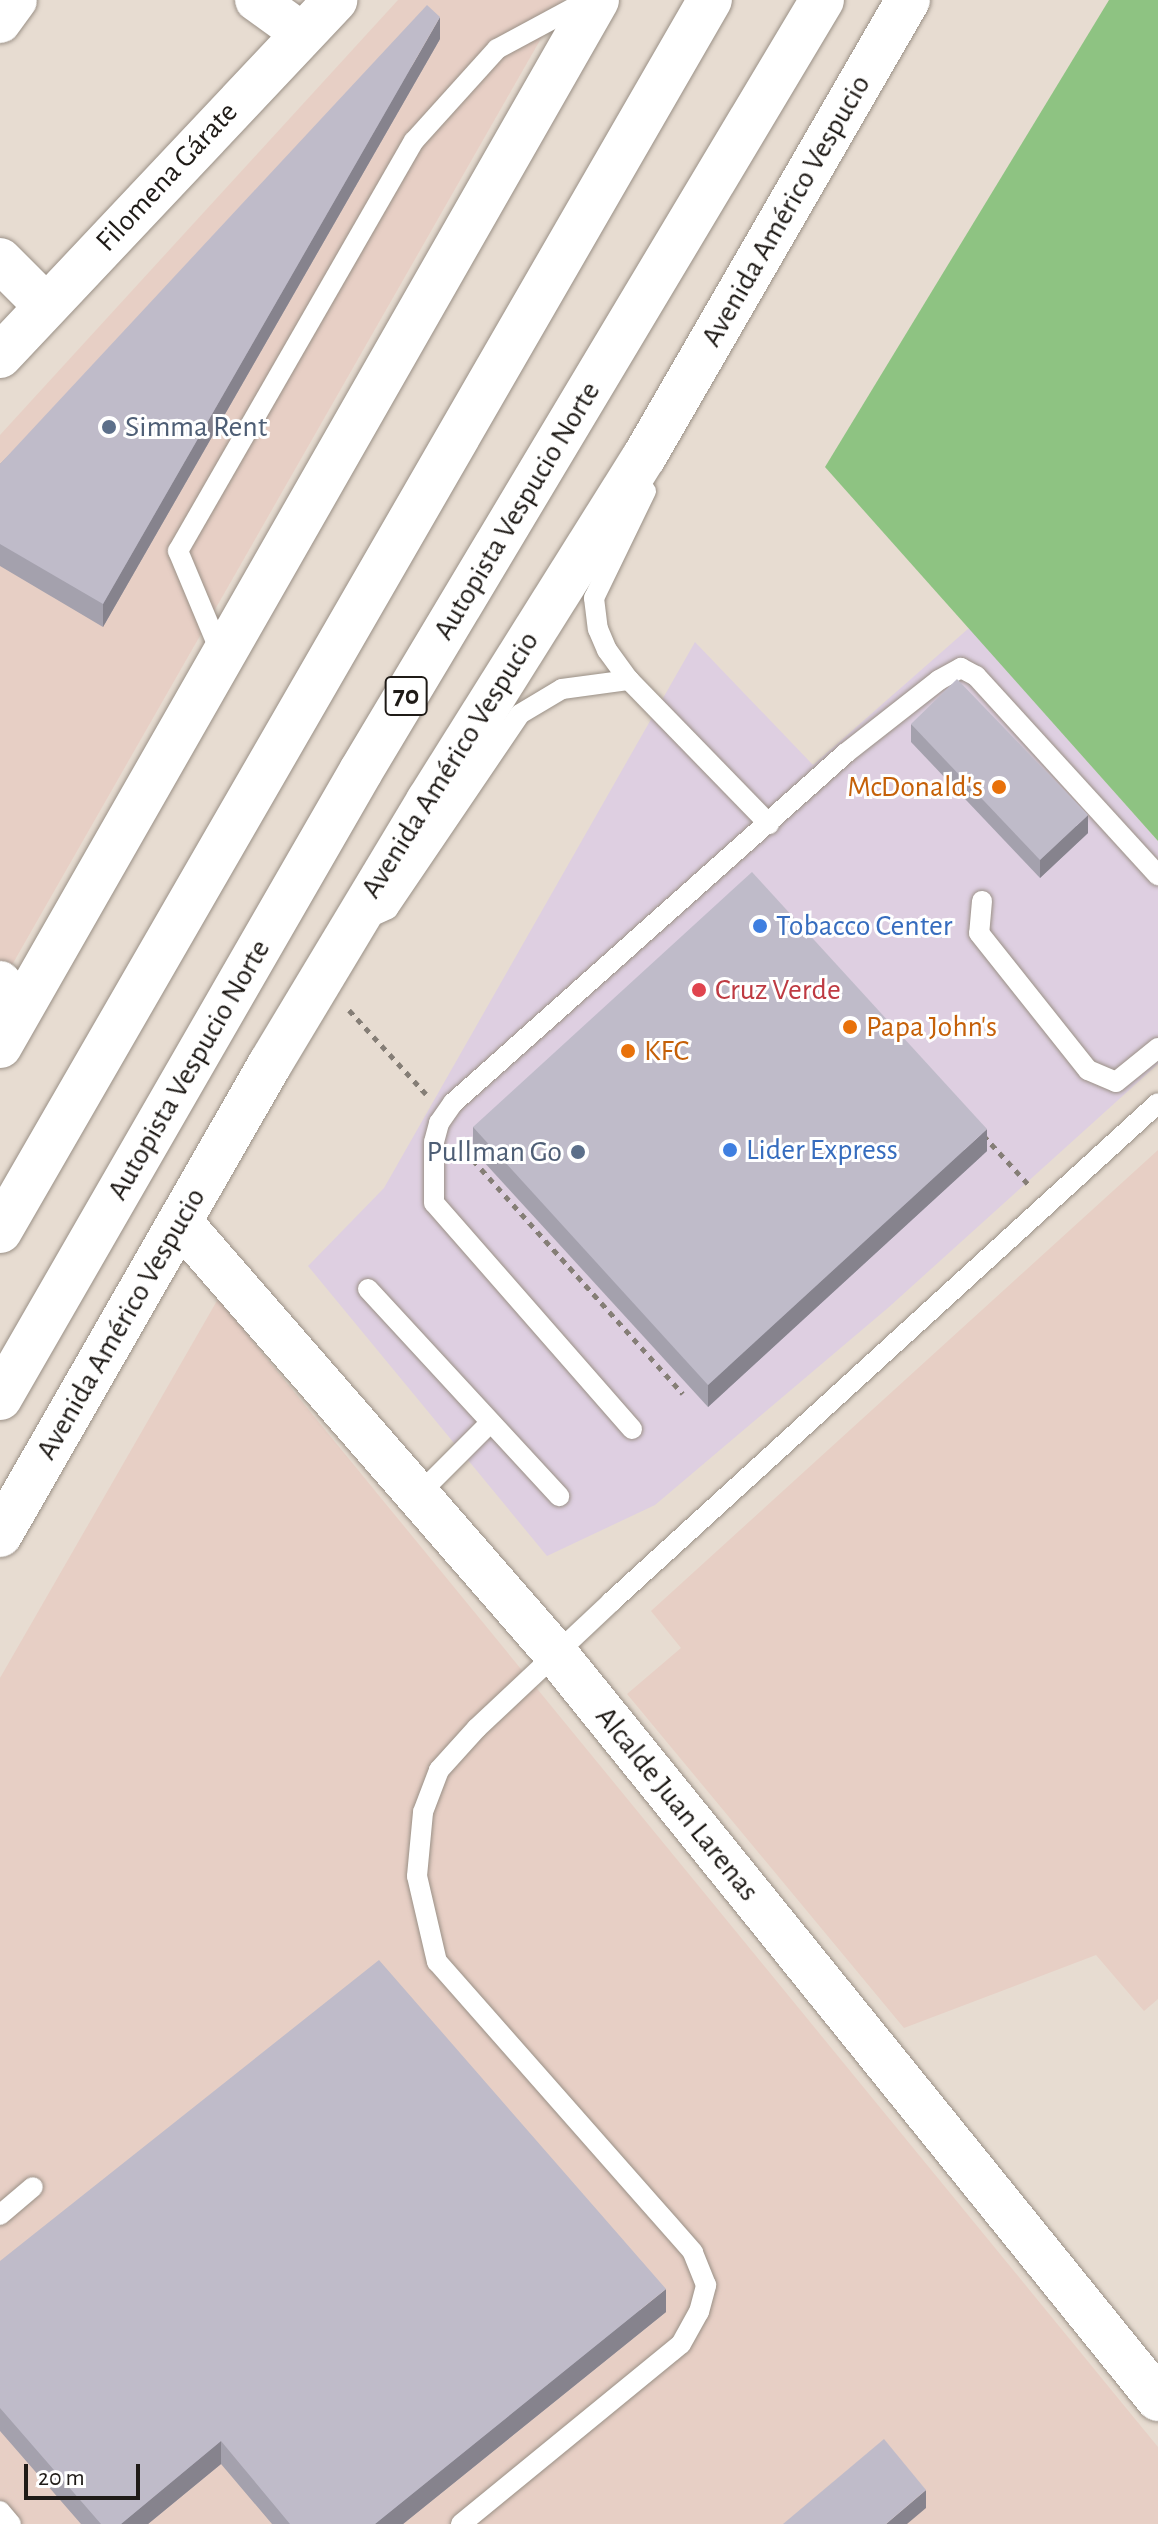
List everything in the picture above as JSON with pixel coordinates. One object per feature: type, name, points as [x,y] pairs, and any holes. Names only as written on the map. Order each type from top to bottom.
[{"type":"main road","name":"Filomena Gárate","points":[[0,356],[335,0]]},
{"type":"main road","points":[[0,1046],[11,995],[222,656],[597,0]]},
{"type":"main road","points":[[0,1231],[710,0]]},
{"type":"main road","name":"Autopista Vespucio Norte","points":[[0,1398],[361,771],[822,0]]},
{"type":"main road","name":"Avenida Américo Vespucio","points":[[0,1535],[353,924],[644,457],[908,0]]},
{"type":"main road","points":[[0,260],[46,306]]},
{"type":"main road","name":"Alcalde Juan Larenas","points":[[180,1222],[556,1654],[1158,2399]]},
{"type":"street","points":[[0,22],[16,0]]},
{"type":"street","points":[[256,0],[303,34]]},
{"type":"lane","points":[[222,656],[178,551],[414,141],[497,49],[589,0]]},
{"type":"lane","points":[[714,336],[701,377],[594,598],[598,629],[615,664],[769,824]]},
{"type":"lane","points":[[632,1429],[434,1203],[434,1142],[445,1114],[846,753],[939,680],[961,668],[976,676],[1158,875]]},
{"type":"lane","points":[[353,924],[388,909],[520,714],[562,689],[629,680]]},
{"type":"lane","points":[[982,901],[979,933],[1088,1070],[1116,1082],[1158,1048]]},
{"type":"lane","points":[[461,2524],[681,2344],[699,2312],[706,2285],[693,2252],[437,1962],[417,1876],[423,1812],[439,1770],[477,1728],[556,1654],[1158,1103]]},
{"type":"lane","points":[[368,1289],[489,1424],[559,1496]]},
{"type":"lane","points":[[418,1495],[489,1424]]},
{"type":"lane","points":[[0,2215],[33,2187]]},
{"type":"lane","points":[[0,2511],[11,2524]]},
{"type":"path","points":[[321,980],[445,1114]]},
{"type":"path","points":[[978,1129],[1048,1205]]},
{"type":"path","points":[[460,1145],[683,1394]]},
{"type":"shaded area","points":[[398,0],[563,0],[0,986],[0,435]]},
{"type":"shaded area","points":[[969,628],[1158,841],[1158,1064],[889,1307],[655,1505],[547,1556],[308,1266],[384,1188],[695,642],[813,765]]},
{"type":"shaded area","points":[[1158,1150],[1158,1999],[1144,2011],[1096,1955],[904,2028],[627,1694],[681,1648],[651,1611]]},
{"type":"shaded area","points":[[218,1299],[1158,2447],[1158,2524],[0,2524],[0,1678]]},
{"type":"green space","points":[[1109,0],[1158,0],[1158,841],[825,467]]},
{"type":"building","points":[[427,5],[440,17],[103,604],[0,544],[0,464]]},
{"type":"building","name":"McDonald's","points":[[957,679],[1088,815],[1040,860],[911,724]]},
{"type":"building","name":"Lider Express","points":[[752,872],[987,1129],[708,1385],[473,1127]]},
{"type":"building","points":[[379,1960],[666,2289],[375,2524],[290,2524],[221,2441],[121,2524],[101,2524],[0,2408],[0,2261]]},
{"type":"building","points":[[884,2439],[926,2490],[886,2524],[783,2524]]},
{"type":"place","name":"Simma Rent","points":[[109,427]]},
{"type":"place","name":"McDonald's","points":[[999,787]]},
{"type":"place","name":"Tobacco Center","points":[[760,926]]},
{"type":"place","name":"Cruz Verde","points":[[699,990]]},
{"type":"place","name":"Papa John's","points":[[850,1027]]},
{"type":"place","name":"KFC","points":[[628,1051]]},
{"type":"place","name":"Lider Express","points":[[730,1150]]},
{"type":"place","name":"Pullman Go","points":[[578,1152]]}]
